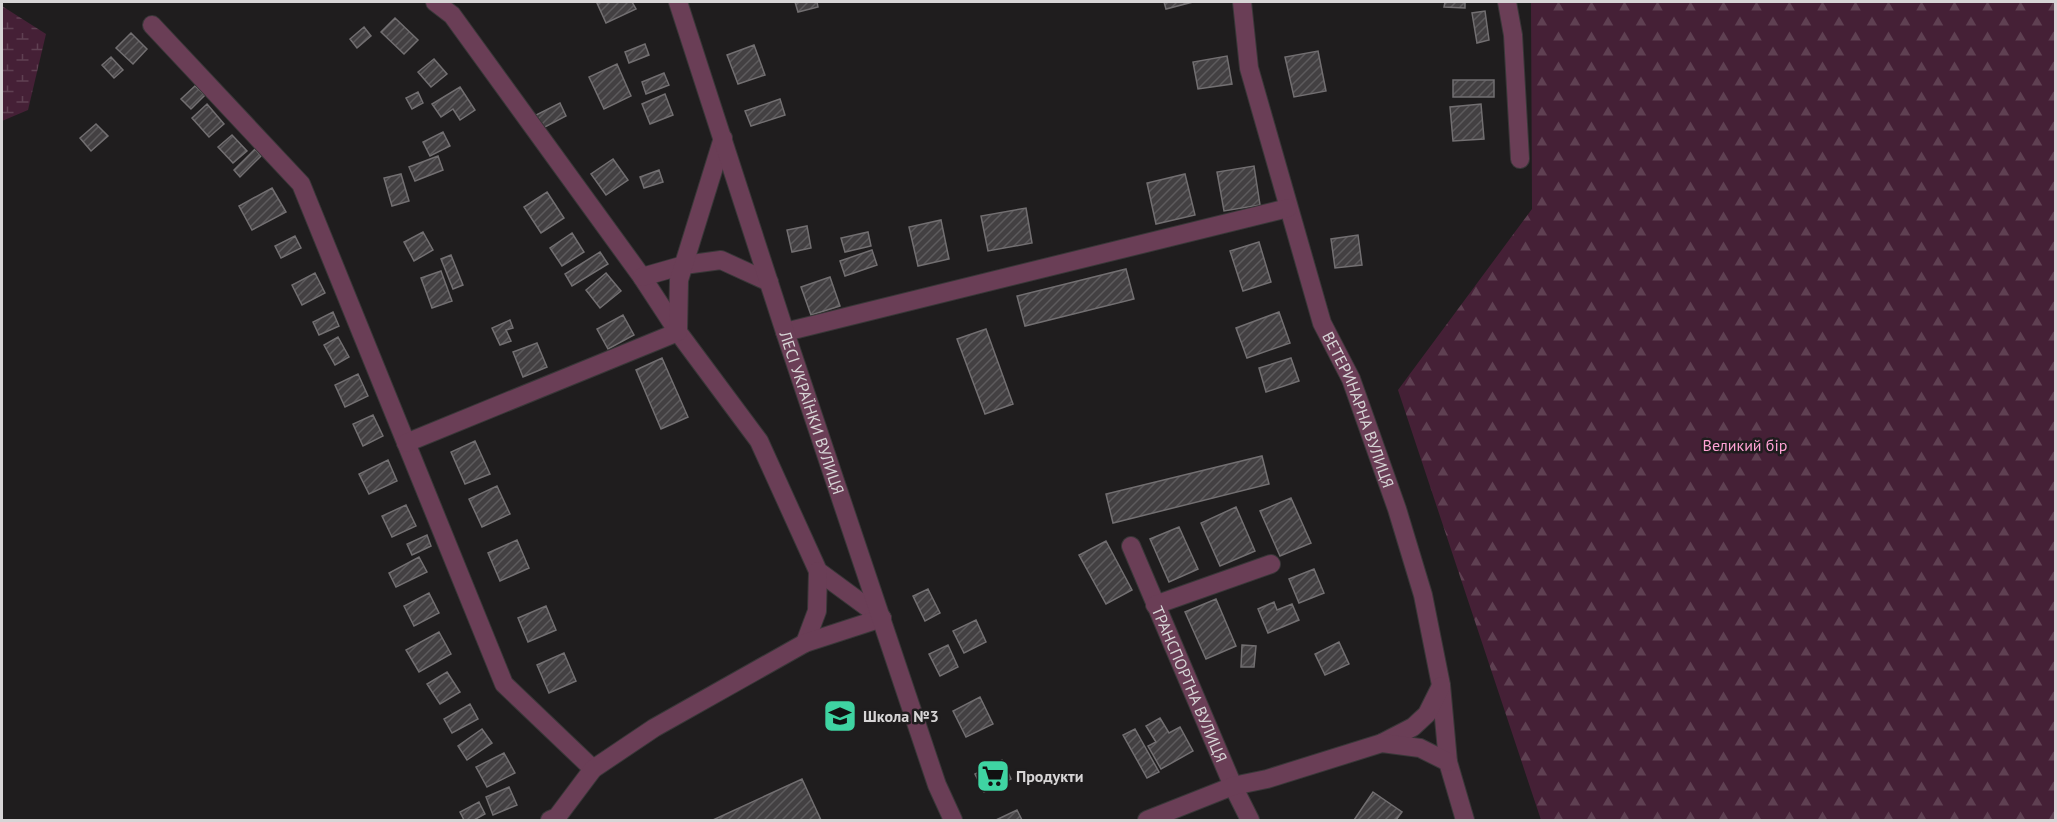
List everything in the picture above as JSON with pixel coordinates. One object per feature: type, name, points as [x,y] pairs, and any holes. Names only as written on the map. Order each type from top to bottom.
[{"type":"street","points":[[435,2],[457,8],[678,332],[759,441],[818,572],[816,611],[805,643]]},
{"type":"street","name":"ЛЕСІ УКРАЇНКИ ВУЛИЦЯ","points":[[678,2],[785,332],[937,785],[953,820]]},
{"type":"street","points":[[1507,2],[1513,35],[1520,159]]},
{"type":"street","name":"ВЕТЕРИНАРНА ВУЛИЦЯ","points":[[1244,3],[1249,68],[1287,208],[1322,322],[1351,379],[1397,509],[1423,595],[1441,685],[1448,762],[1465,820]]},
{"type":"street","points":[[152,25],[301,184],[504,684],[593,769]]},
{"type":"street","points":[[678,332],[679,280],[723,138]]},
{"type":"street","points":[[785,332],[1287,208]]},
{"type":"street","points":[[642,277],[684,265],[721,260],[769,282]]},
{"type":"street","points":[[406,443],[678,332]]},
{"type":"street","name":"ТРАНСПОРТНА ВУЛИЦЯ","points":[[1131,546],[1233,786],[1250,820]]},
{"type":"street","points":[[1155,605],[1271,564]]},
{"type":"street","points":[[818,572],[882,618]]},
{"type":"street","points":[[550,820],[557,817],[593,769],[654,728],[805,643],[882,618]]},
{"type":"street","points":[[1148,820],[1233,786],[1267,779],[1382,743],[1413,727],[1427,714],[1441,685]]},
{"type":"street","points":[[1382,743],[1420,748],[1448,762]]},
{"type":"green space","name":"Великий бір","points":[[1531,2],[2055,2],[2055,820],[1541,820],[1398,390],[1532,209]]},
{"type":"green space","points":[[2,6],[46,34],[28,110],[2,121]]},
{"type":"building","points":[[632,2],[636,9],[606,23],[597,3]]},
{"type":"building","points":[[795,2],[817,2],[818,7],[798,12]]},
{"type":"building","points":[[1164,2],[1193,2],[1166,9]]},
{"type":"building","points":[[1445,2],[1465,2],[1465,8],[1444,7]]},
{"type":"building","points":[[1485,11],[1489,40],[1477,43],[1472,13]]},
{"type":"building","points":[[395,18],[418,40],[404,54],[381,32]]},
{"type":"building","points":[[364,27],[371,36],[357,48],[350,39]]},
{"type":"building","points":[[131,33],[147,49],[133,64],[116,48]]},
{"type":"building","points":[[645,44],[649,55],[629,63],[625,52]]},
{"type":"building","points":[[754,45],[765,75],[738,84],[727,55]]},
{"type":"building","points":[[1318,51],[1326,91],[1294,97],[1285,57]]},
{"type":"building","points":[[1227,56],[1232,84],[1198,89],[1193,62]]},
{"type":"building","points":[[111,57],[123,70],[114,78],[102,65]]},
{"type":"building","points":[[434,59],[447,74],[431,87],[418,72]]},
{"type":"building","points":[[617,64],[631,96],[604,109],[589,77]]},
{"type":"building","points":[[664,73],[669,85],[646,94],[642,82]]},
{"type":"building","points":[[1453,80],[1494,80],[1494,97],[1453,97]]},
{"type":"building","points":[[195,86],[205,95],[191,109],[181,99]]},
{"type":"building","points":[[460,87],[475,110],[460,120],[453,109],[441,117],[432,104]]},
{"type":"building","points":[[418,92],[423,103],[412,109],[406,98]]},
{"type":"building","points":[[665,94],[673,115],[650,124],[642,104]]},
{"type":"building","points":[[780,99],[785,115],[751,126],[745,111]]},
{"type":"building","points":[[560,103],[566,116],[543,128],[536,115]]},
{"type":"building","points":[[207,104],[224,124],[209,137],[192,118]]},
{"type":"building","points":[[1481,104],[1484,139],[1453,141],[1450,107]]},
{"type":"building","points":[[96,124],[108,136],[91,151],[80,138]]},
{"type":"building","points":[[443,132],[450,146],[430,156],[423,142]]},
{"type":"building","points":[[232,135],[247,151],[233,163],[218,147]]},
{"type":"building","points":[[255,149],[261,156],[240,177],[234,170]]},
{"type":"building","points":[[438,156],[443,170],[415,181],[409,167]]},
{"type":"building","points":[[613,159],[628,180],[606,195],[591,174]]},
{"type":"building","points":[[1254,166],[1260,205],[1224,211],[1217,172]]},
{"type":"building","points":[[659,170],[663,182],[644,188],[640,177]]},
{"type":"building","points":[[401,174],[409,201],[392,206],[384,178]]},
{"type":"building","points":[[1185,174],[1195,215],[1156,224],[1147,183]]},
{"type":"building","points":[[272,188],[286,212],[252,230],[239,206]]},
{"type":"building","points":[[547,192],[564,218],[541,233],[524,207]]},
{"type":"building","points":[[1026,208],[1032,243],[988,251],[981,216]]},
{"type":"building","points":[[941,220],[949,259],[918,266],[909,227]]},
{"type":"building","points":[[807,226],[811,248],[792,252],[787,230]]},
{"type":"building","points":[[423,232],[433,250],[414,261],[404,242]]},
{"type":"building","points":[[868,232],[871,246],[845,252],[841,238]]},
{"type":"building","points":[[572,233],[584,252],[562,266],[550,248]]},
{"type":"building","points":[[1358,235],[1362,265],[1335,268],[1331,239]]},
{"type":"building","points":[[295,236],[301,248],[281,258],[275,246]]},
{"type":"building","points":[[1259,242],[1271,282],[1243,291],[1230,251]]},
{"type":"building","points":[[872,250],[877,265],[845,276],[840,261]]},
{"type":"building","points":[[600,252],[608,264],[572,286],[565,274]]},
{"type":"building","points":[[451,255],[463,285],[453,289],[441,259]]},
{"type":"building","points":[[1126,269],[1134,299],[1025,326],[1017,296]]},
{"type":"building","points":[[441,271],[452,301],[432,308],[421,278]]},
{"type":"building","points":[[315,273],[325,293],[302,305],[292,285]]},
{"type":"building","points":[[606,273],[621,291],[600,308],[586,290]]},
{"type":"building","points":[[830,277],[840,306],[811,315],[801,287]]},
{"type":"building","points":[[333,312],[339,326],[319,335],[313,322]]},
{"type":"building","points":[[1279,312],[1290,343],[1247,358],[1236,328]]},
{"type":"building","points":[[623,315],[634,335],[608,349],[597,329]]},
{"type":"building","points":[[510,320],[513,328],[506,330],[511,341],[500,345],[492,328]]},
{"type":"building","points":[[986,329],[1013,404],[985,414],[957,339]]},
{"type":"building","points":[[338,337],[349,357],[335,365],[324,345]]},
{"type":"building","points":[[537,343],[547,367],[523,377],[513,352]]},
{"type":"building","points":[[662,358],[688,417],[661,429],[636,370]]},
{"type":"building","points":[[1291,358],[1299,381],[1266,392],[1259,368]]},
{"type":"building","points":[[358,374],[368,396],[345,407],[335,385]]},
{"type":"building","points":[[373,415],[383,436],[363,446],[353,424]]},
{"type":"building","points":[[475,441],[490,474],[465,484],[451,452]]},
{"type":"building","points":[[1262,456],[1269,484],[1113,523],[1106,494]]},
{"type":"building","points":[[388,460],[397,481],[369,494],[359,474]]},
{"type":"building","points":[[497,486],[510,514],[482,527],[469,499]]},
{"type":"building","points":[[1291,498],[1311,543],[1280,556],[1260,511]]},
{"type":"building","points":[[406,505],[416,526],[392,537],[382,516]]},
{"type":"building","points":[[1236,507],[1255,551],[1220,566],[1201,523]]},
{"type":"building","points":[[1179,527],[1198,569],[1169,582],[1150,539]]},
{"type":"building","points":[[427,535],[431,546],[412,555],[407,544]]},
{"type":"building","points":[[517,540],[529,568],[500,581],[488,553]]},
{"type":"building","points":[[1106,541],[1132,590],[1106,604],[1079,555]]},
{"type":"building","points":[[419,557],[427,572],[396,587],[389,573]]},
{"type":"building","points":[[1314,569],[1324,593],[1299,603],[1289,579]]},
{"type":"building","points":[[928,589],[940,613],[925,621],[913,596]]},
{"type":"building","points":[[429,593],[439,613],[414,626],[404,606]]},
{"type":"building","points":[[1216,599],[1236,646],[1206,659],[1185,612]]},
{"type":"building","points":[[1274,602],[1277,610],[1292,604],[1299,620],[1268,633],[1258,609]]},
{"type":"building","points":[[546,606],[556,630],[528,642],[518,618]]},
{"type":"building","points":[[976,620],[986,642],[964,653],[953,631]]},
{"type":"building","points":[[439,632],[451,654],[419,672],[406,650]]},
{"type":"building","points":[[1339,642],[1349,664],[1325,675],[1315,654]]},
{"type":"building","points":[[948,645],[958,667],[940,676],[929,654]]},
{"type":"building","points":[[1242,645],[1256,646],[1254,667],[1241,667]]},
{"type":"building","points":[[564,653],[576,681],[549,693],[537,665]]},
{"type":"building","points":[[447,672],[460,692],[440,704],[427,684]]},
{"type":"building","points":[[980,697],[993,724],[966,737],[953,711]]},
{"type":"building","points":[[470,704],[478,719],[452,733],[444,719]]},
{"type":"building","points":[[1160,718],[1169,733],[1180,727],[1193,751],[1161,769],[1148,746],[1156,742],[1146,726]]},
{"type":"building","points":[[482,729],[492,743],[467,760],[458,746]]},
{"type":"building","points":[[1135,729],[1159,772],[1147,778],[1123,735]]},
{"type":"building","points":[[504,753],[515,773],[487,787],[476,767]]},
{"type":"building","name":"Продукти","points":[[1002,760],[1011,779],[984,792],[975,774]]},
{"type":"building","points":[[802,779],[821,820],[713,820]]},
{"type":"building","points":[[509,787],[517,805],[493,815],[486,797]]},
{"type":"building","points":[[1373,792],[1402,812],[1396,820],[1354,820]]},
{"type":"building","points":[[479,802],[485,814],[474,820],[464,820],[460,812]]},
{"type":"building","points":[[1017,810],[1022,820],[996,820]]},
{"type":"place","name":"Школа №3","points":[[840,716]]},
{"type":"place","name":"Продукти","points":[[993,776]]}]
